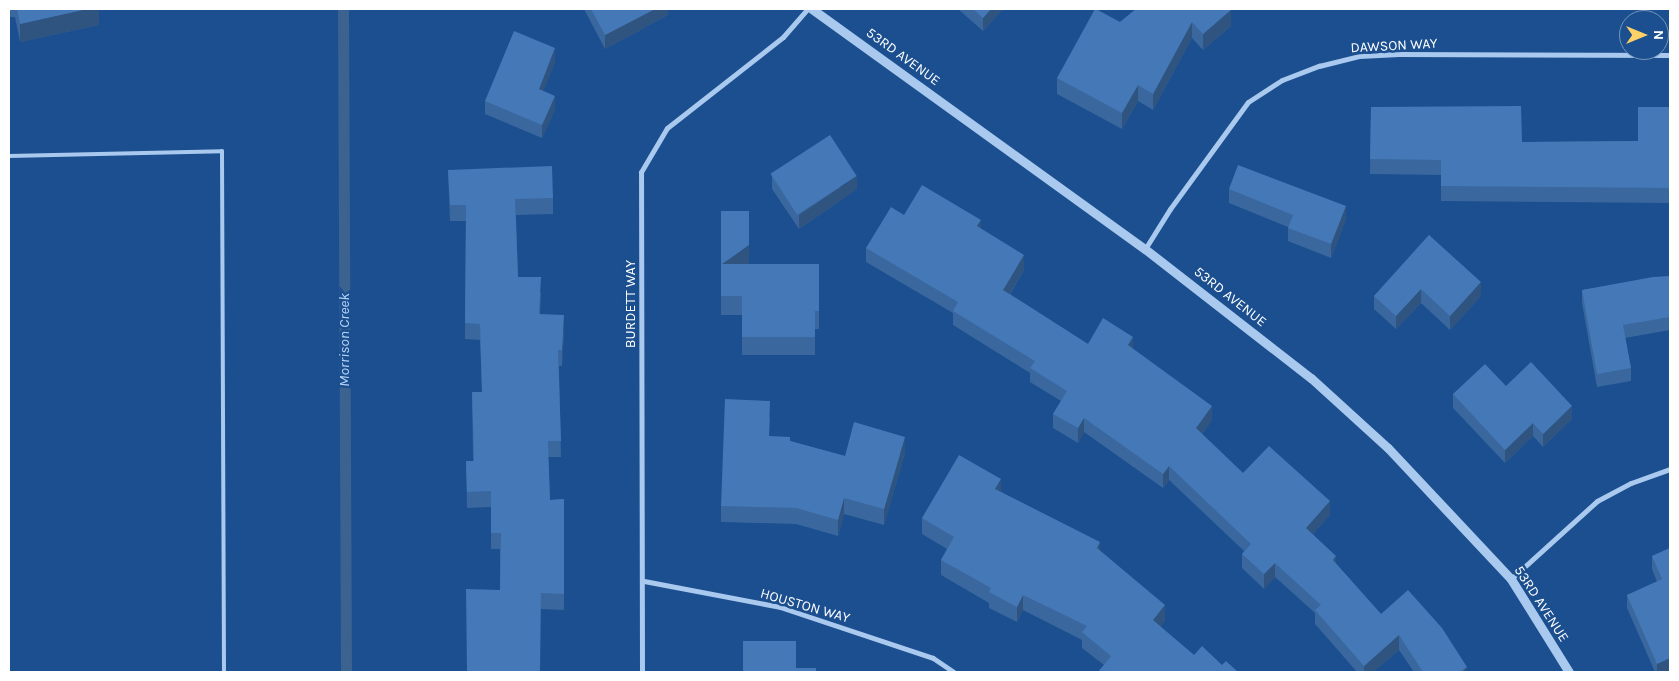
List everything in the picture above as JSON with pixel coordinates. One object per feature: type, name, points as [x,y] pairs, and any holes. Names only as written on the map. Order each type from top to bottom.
[{"type":"street","name":"BURDETT WAY","points":[[642,672],[644,581],[641,172],[667,128],[782,37],[807,9]]},
{"type":"street","name":"53RD AVENUE","points":[[812,9],[1145,249],[1311,378],[1388,448],[1511,579],[1568,672]]},
{"type":"street","name":"DAWSON WAY","points":[[1145,249],[1170,209],[1248,102],[1282,80],[1319,66],[1359,56],[1399,54],[1670,55]]},
{"type":"street","points":[[1511,579],[1597,501],[1631,483],[1670,469]]},
{"type":"street","name":"HOUSTON WAY","points":[[644,581],[780,607],[933,658],[954,672]]},
{"type":"lane","points":[[9,156],[222,151],[224,672]]},
{"type":"building","points":[[17,9],[87,9],[20,24]]},
{"type":"building","points":[[591,9],[655,9],[605,35]]},
{"type":"building","points":[[973,9],[991,9],[983,18]]},
{"type":"building","points":[[1095,9],[1120,22],[1136,9],[1231,10],[1203,34],[1192,22],[1153,94],[1138,85],[1122,113],[1057,78]]},
{"type":"building","points":[[514,31],[555,48],[539,89],[555,96],[542,125],[485,101]]},
{"type":"building","points":[[1521,106],[1522,142],[1638,141],[1638,107],[1670,107],[1670,188],[1441,186],[1441,160],[1370,159],[1371,107]]},
{"type":"building","points":[[830,135],[857,176],[797,215],[770,174]]},
{"type":"building","points":[[1238,165],[1346,206],[1331,244],[1288,228],[1293,215],[1229,189]]},
{"type":"building","points":[[552,166],[553,198],[515,199],[518,277],[541,277],[539,314],[564,315],[562,350],[558,350],[561,441],[548,441],[550,500],[564,499],[564,594],[541,593],[540,672],[467,672],[466,589],[500,590],[501,533],[491,533],[491,491],[467,492],[466,461],[474,461],[472,392],[482,392],[480,324],[465,323],[466,205],[450,205],[448,170]]},
{"type":"building","points":[[922,185],[981,220],[977,226],[1024,255],[1003,290],[1088,344],[1103,318],[1133,337],[1128,345],[1212,406],[1196,428],[1243,473],[1269,446],[1330,501],[1306,528],[1336,556],[1333,560],[1381,614],[1408,590],[1442,628],[1467,667],[1461,672],[1423,672],[1399,635],[1364,666],[1315,610],[1321,605],[1275,563],[1264,574],[1242,554],[1251,544],[1169,466],[1163,474],[1084,418],[1078,428],[1053,414],[1067,391],[1030,368],[1035,361],[953,311],[958,302],[866,248],[891,207],[904,215]]},
{"type":"building","points":[[721,211],[749,211],[749,245],[722,264],[819,264],[819,311],[815,311],[815,337],[742,337],[742,296],[721,296]]},
{"type":"building","points":[[1429,235],[1481,282],[1450,316],[1421,289],[1396,316],[1374,296]]},
{"type":"building","points":[[1670,276],[1670,317],[1623,325],[1631,368],[1597,374],[1582,290],[1653,277]]},
{"type":"building","points":[[1531,362],[1572,406],[1543,434],[1533,423],[1505,450],[1453,394],[1485,364],[1506,386]]},
{"type":"building","points":[[725,399],[770,401],[769,436],[790,437],[790,441],[845,456],[854,422],[905,437],[884,509],[844,498],[838,520],[796,508],[721,506]]},
{"type":"building","points":[[959,455],[1001,479],[995,489],[1100,542],[1097,548],[1165,605],[1153,620],[1194,655],[1202,646],[1222,665],[1226,661],[1238,672],[1098,672],[1111,656],[1082,632],[1087,626],[1023,595],[1017,607],[989,592],[991,588],[941,560],[954,537],[922,518]]},
{"type":"building","points":[[1670,548],[1670,658],[1657,664],[1627,595],[1662,579],[1652,556]]},
{"type":"building","points":[[743,641],[796,641],[796,668],[816,668],[816,672],[743,672]]},
{"type":"waterway","name":"Morrison Creek","points":[[343,9],[346,672]]}]
